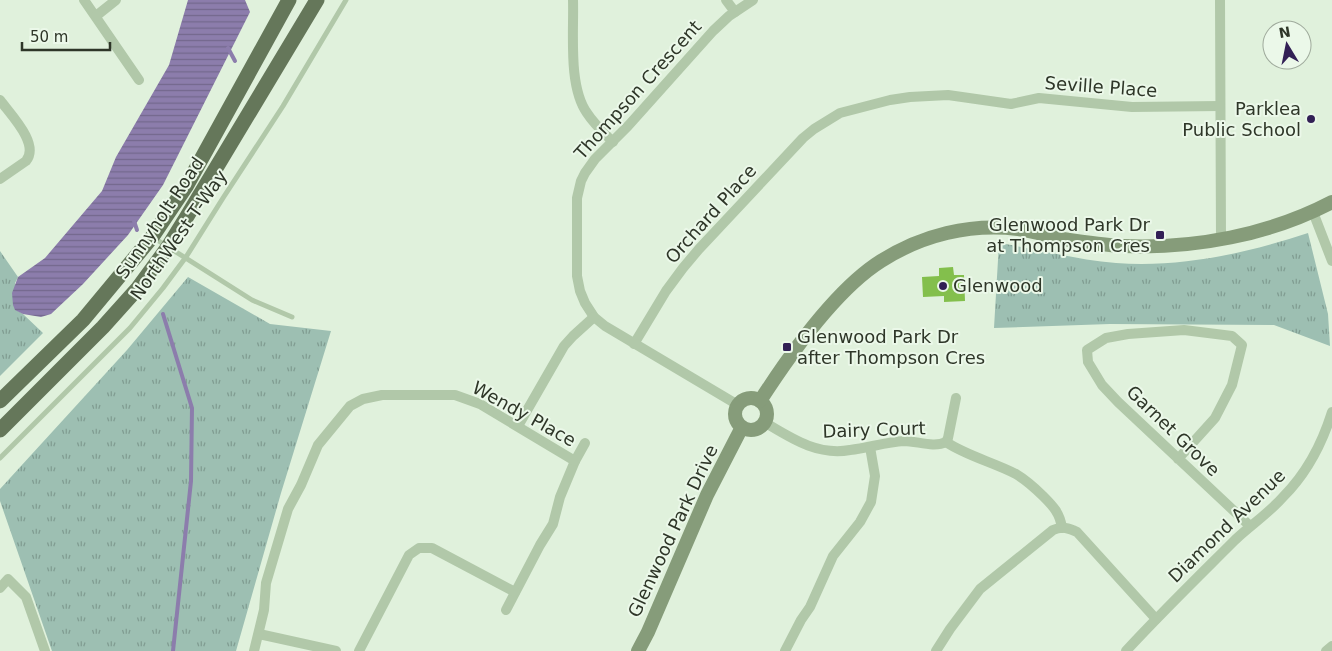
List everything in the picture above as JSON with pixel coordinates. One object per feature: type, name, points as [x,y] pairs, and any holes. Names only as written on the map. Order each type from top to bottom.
[{"type":"main road","name":"Sunnyholt Road","points":[[0,401],[83,320],[152,237],[187,185],[289,0]]},
{"type":"main road","name":"Sunnyholt Road","points":[[0,430],[103,328],[138,288],[168,247],[317,0]]},
{"type":"street","points":[[84,0],[140,80]]},
{"type":"street","points":[[96,16],[116,0]]},
{"type":"street","points":[[573,0],[574,74],[577,89],[586,113],[613,142]]},
{"type":"street","points":[[726,0],[734,12]]},
{"type":"street","name":"Thompson Crescent","points":[[738,405],[634,344],[594,317],[585,303],[578,284],[577,198],[581,182],[589,166],[713,31],[734,12],[753,0]]},
{"type":"street","points":[[1220,0],[1221,239]]},
{"type":"street","name":"Orchard Place","points":[[634,344],[666,291],[699,249],[803,138],[814,129],[845,112],[910,97],[948,95],[1011,104]]},
{"type":"street","name":"Seville Place","points":[[1011,104],[1039,98],[1132,107],[1220,106]]},
{"type":"street","points":[[0,100],[28,138],[36,154],[0,178]]},
{"type":"street","points":[[760,401],[801,342],[856,281],[879,262],[927,239],[963,230],[991,228],[1018,230],[1082,242],[1122,246],[1180,245],[1221,239],[1280,225],[1332,202]]},
{"type":"street","points":[[1313,212],[1332,261]]},
{"type":"street","points":[[518,426],[564,346],[572,336],[594,317]]},
{"type":"street","name":"Garnet Grove","points":[[1178,460],[1215,418],[1232,385],[1242,345],[1232,336],[1184,330],[1128,334],[1106,338],[1087,350],[1088,362],[1102,385],[1141,425],[1178,460],[1250,526]]},
{"type":"street","name":"Wendy Place","points":[[259,634],[266,583],[288,509],[318,446],[350,406],[363,399],[382,395],[455,395],[475,402],[575,461],[585,443]]},
{"type":"street","points":[[749,398],[760,401],[767,414],[764,422],[755,429],[750,430],[742,427],[735,418],[738,405],[749,398]]},
{"type":"street","name":"Dairy Court","points":[[764,422],[799,442],[823,450],[848,451],[889,442],[904,441],[938,445],[946,442],[950,432],[956,398]]},
{"type":"street","name":"Diamond Avenue","points":[[1126,651],[1250,526],[1283,498],[1315,456],[1332,412]]},
{"type":"street","name":"Glenwood Park Drive","points":[[638,651],[708,495],[742,427]]},
{"type":"street","points":[[946,442],[955,448],[1017,475],[1032,485],[1055,508],[1061,519],[1062,528]]},
{"type":"street","points":[[785,651],[800,620],[810,607],[837,550],[867,512],[871,502],[875,476],[870,447]]},
{"type":"street","points":[[506,610],[553,524],[560,498],[575,461]]},
{"type":"street","points":[[936,651],[971,600],[992,578],[1053,530],[1062,528],[1078,532],[1156,619]]},
{"type":"street","points":[[359,651],[409,555],[419,548],[432,548],[515,592]]},
{"type":"street","points":[[0,588],[8,579],[26,597],[45,651]]},
{"type":"street","points":[[254,651],[259,634],[336,651]]},
{"type":"street","points":[[1326,651],[1332,646]]},
{"type":"lane","name":"NorthWest T-Way","points":[[0,458],[130,328],[163,288],[186,257],[283,106],[346,0]]},
{"type":"lane","points":[[152,237],[252,300],[292,318]]},
{"type":"green space","points":[[1308,233],[1328,314],[1330,346],[1274,325],[1110,324],[994,328],[999,243],[1101,262],[1140,264],[1189,261],[1238,253]]},
{"type":"green space","points":[[0,251],[18,277],[15,283],[15,309],[43,333],[0,376]]},
{"type":"green space","points":[[188,277],[270,324],[331,331],[281,493],[236,651],[52,651],[0,501],[0,489],[127,350]]},
{"type":"shaded area","points":[[188,0],[245,0],[250,12],[163,185],[128,235],[83,284],[51,314],[41,317],[23,314],[15,310],[12,293],[18,277],[45,258],[102,191],[116,157],[169,65]]},
{"type":"building","name":"Glenwood","points":[[953,267],[954,275],[964,275],[965,301],[944,302],[944,296],[923,297],[922,277],[939,276],[939,268]]},
{"type":"waterway","points":[[228,48],[235,61]]},
{"type":"waterway","points":[[134,221],[137,230]]},
{"type":"waterway","points":[[163,314],[192,408],[191,481],[173,651]]},
{"type":"place","name":"Parklea Public School","points":[[1311,119]]},
{"type":"place","name":"Glenwood Park Dr at Thompson Cres","points":[[1160,235]]},
{"type":"place","name":"Glenwood","points":[[943,286]]},
{"type":"place","name":"Glenwood Park Dr after Thompson Cres","points":[[787,347]]}]
